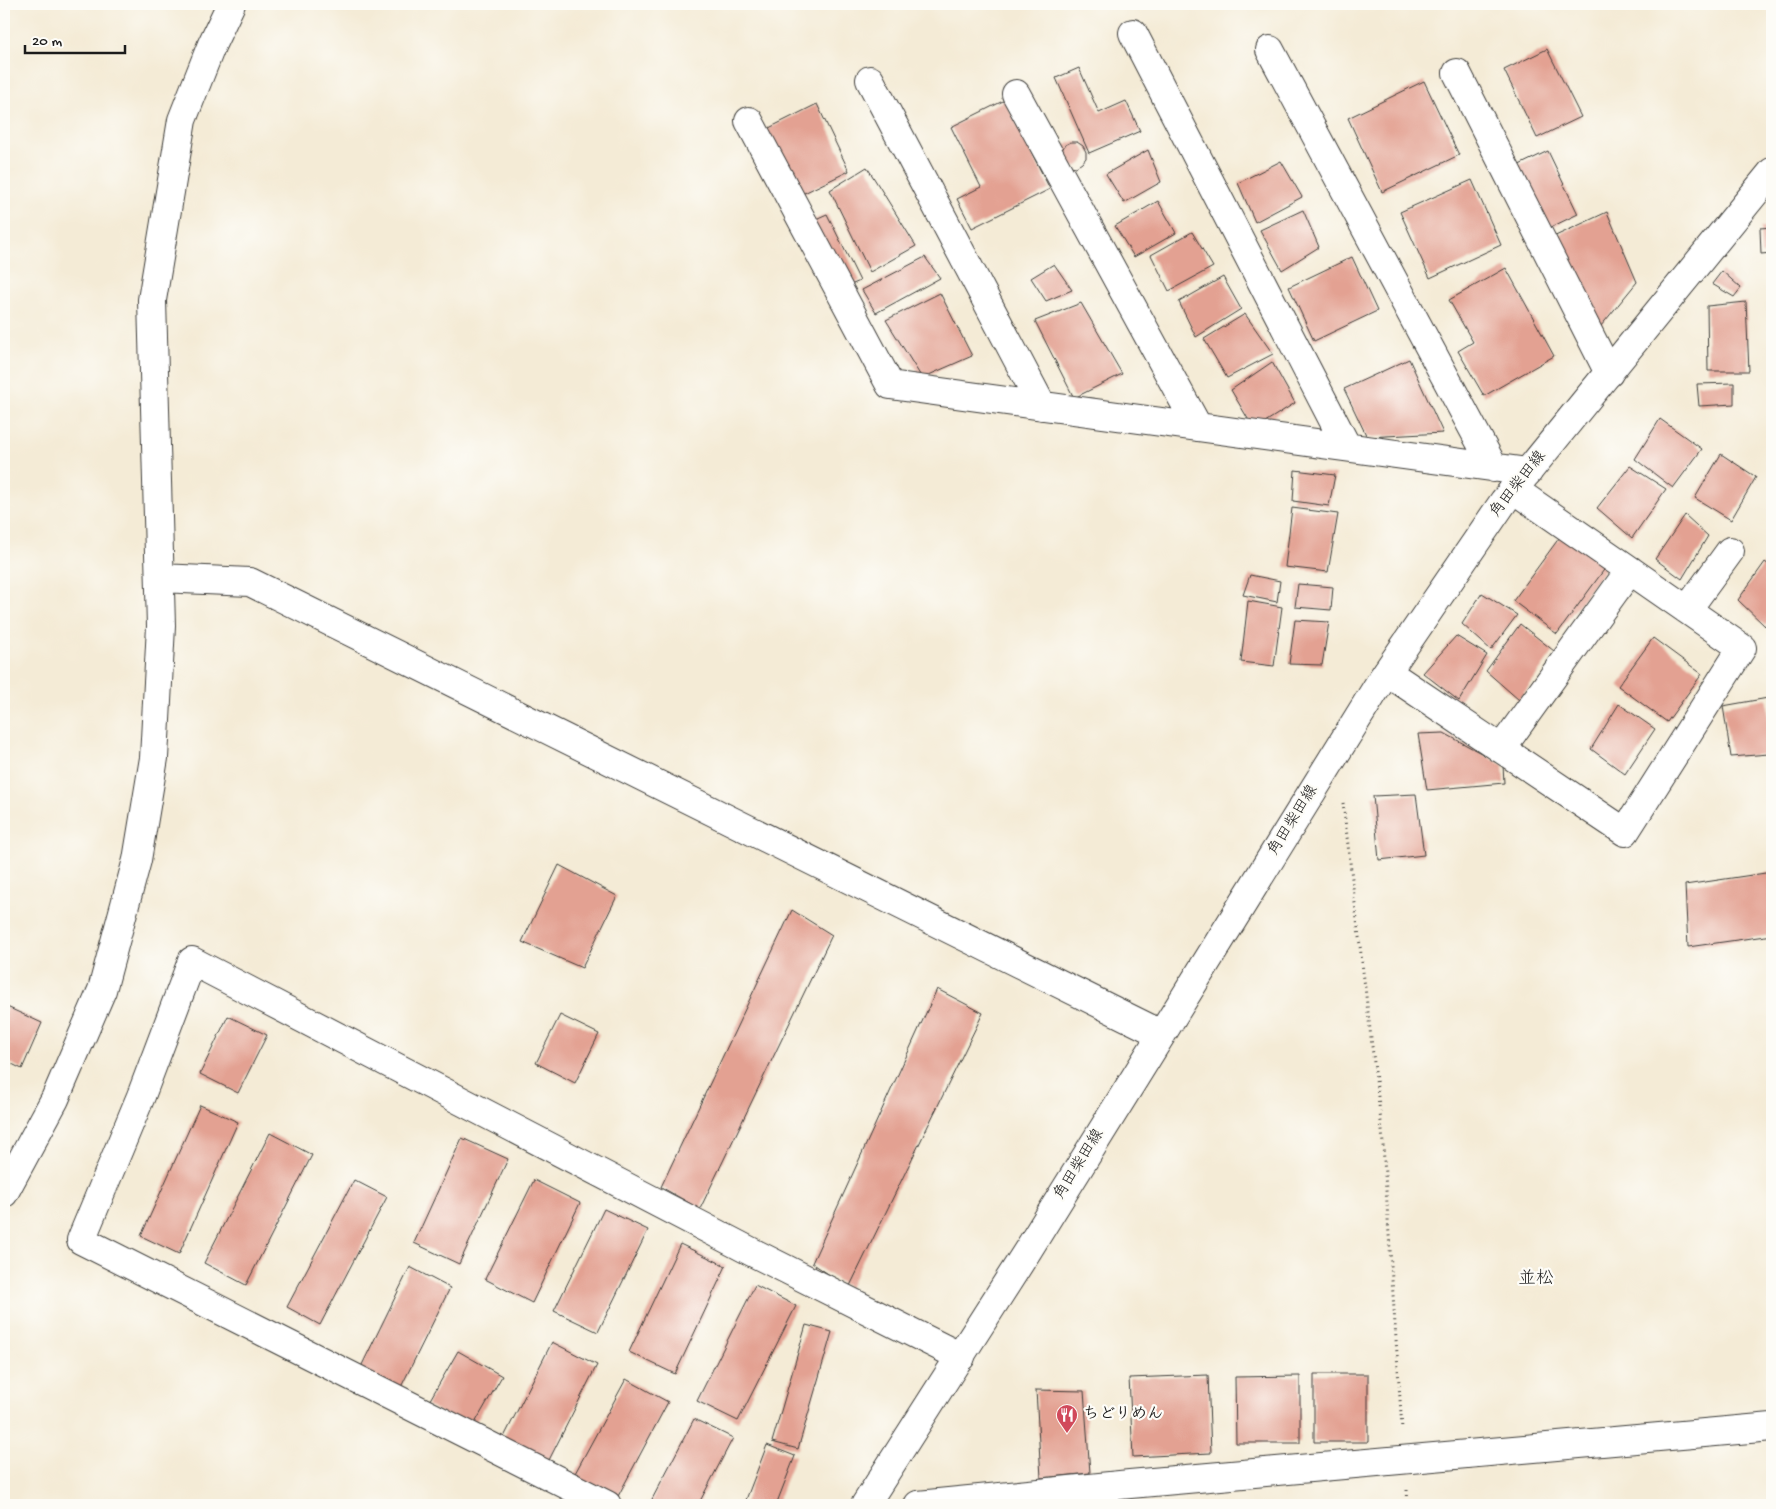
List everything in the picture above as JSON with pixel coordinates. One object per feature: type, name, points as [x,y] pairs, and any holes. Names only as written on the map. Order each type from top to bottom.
[{"type":"street","points":[[4,1193],[55,1099],[102,990],[137,860],[154,758],[161,626],[152,300],[182,120],[212,44],[231,4]]},
{"type":"street","points":[[1132,33],[1347,448]]},
{"type":"street","points":[[1270,50],[1494,468]]},
{"type":"street","points":[[1457,73],[1609,373]]},
{"type":"street","points":[[870,80],[1042,406]]},
{"type":"street","points":[[1016,94],[1198,427]]},
{"type":"street","points":[[749,121],[890,385],[1494,468],[1521,481],[1630,570],[1742,648],[1624,832],[1387,672]]},
{"type":"street","name":"角田柴田線","points":[[865,1505],[961,1357],[1387,672],[1521,481],[1772,172]]},
{"type":"street","points":[[1687,610],[1730,551]]},
{"type":"street","points":[[1501,749],[1630,570]]},
{"type":"street","points":[[160,578],[250,582],[1161,1034]]},
{"type":"street","points":[[606,1505],[81,1240],[141,1096],[192,962],[752,1252],[961,1357]]},
{"type":"street","points":[[918,1505],[1130,1484],[1772,1427]]},
{"type":"path","points":[[1343,801],[1382,1130],[1404,1460]]},
{"type":"building","points":[[1547,49],[1581,117],[1537,138],[1504,70]]},
{"type":"building","points":[[1079,68],[1099,113],[1126,101],[1140,131],[1089,153],[1056,78]]},
{"type":"building","points":[[1424,81],[1459,155],[1382,192],[1348,118]]},
{"type":"building","points":[[1005,100],[1050,189],[972,228],[957,199],[981,187],[951,127]]},
{"type":"building","points":[[817,104],[849,171],[792,199],[759,133]]},
{"type":"building","points":[[1077,142],[1083,146],[1086,152],[1086,158],[1076,167],[1070,166],[1062,150],[1065,145]]},
{"type":"building","points":[[1148,150],[1161,182],[1124,203],[1106,174]]},
{"type":"building","points":[[1548,151],[1578,214],[1541,232],[1511,169]]},
{"type":"building","points":[[1281,161],[1302,197],[1255,222],[1238,183]]},
{"type":"building","points":[[867,167],[916,246],[870,272],[830,190]]},
{"type":"building","points":[[1472,180],[1501,245],[1430,278],[1400,212]]},
{"type":"building","points":[[1158,201],[1176,233],[1134,257],[1115,226]]},
{"type":"building","points":[[1303,210],[1319,247],[1282,270],[1260,230]]},
{"type":"building","points":[[1607,212],[1637,282],[1596,332],[1549,239]]},
{"type":"building","points":[[827,214],[860,281],[846,287],[809,222]]},
{"type":"building","points":[[1772,227],[1772,253],[1761,254],[1760,228]]},
{"type":"building","points":[[1192,232],[1213,267],[1169,291],[1151,255]]},
{"type":"building","points":[[925,257],[940,278],[876,313],[862,290]]},
{"type":"building","points":[[1352,257],[1377,311],[1314,341],[1289,287]]},
{"type":"building","points":[[1054,264],[1072,290],[1046,301],[1031,278]]},
{"type":"building","points":[[1506,268],[1554,356],[1484,396],[1458,351],[1473,342],[1449,300]]},
{"type":"building","points":[[1722,271],[1741,288],[1734,297],[1712,284]]},
{"type":"building","points":[[1223,277],[1241,309],[1196,337],[1179,302]]},
{"type":"building","points":[[940,293],[972,356],[922,378],[886,320]]},
{"type":"building","points":[[1746,302],[1749,371],[1708,371],[1707,306]]},
{"type":"building","points":[[1081,303],[1122,374],[1074,398],[1035,321]]},
{"type":"building","points":[[1245,314],[1273,354],[1227,378],[1204,339]]},
{"type":"building","points":[[1409,359],[1443,433],[1367,437],[1344,389]]},
{"type":"building","points":[[1272,362],[1295,403],[1254,429],[1231,390]]},
{"type":"building","points":[[1734,383],[1734,404],[1699,406],[1697,384]]},
{"type":"building","points":[[1660,419],[1702,449],[1673,488],[1635,459]]},
{"type":"building","points":[[1721,454],[1756,477],[1731,520],[1695,498]]},
{"type":"building","points":[[1630,466],[1666,489],[1632,538],[1597,508]]},
{"type":"building","points":[[1295,470],[1335,475],[1329,506],[1293,501]]},
{"type":"building","points":[[1292,508],[1338,514],[1328,572],[1285,567]]},
{"type":"building","points":[[1685,515],[1708,536],[1682,579],[1655,559]]},
{"type":"building","points":[[1565,530],[1609,563],[1557,634],[1513,601]]},
{"type":"building","points":[[1765,562],[1772,567],[1772,614],[1765,626],[1738,600]]},
{"type":"building","points":[[1250,575],[1280,581],[1277,602],[1243,595]]},
{"type":"building","points":[[1298,584],[1333,587],[1331,610],[1295,607]]},
{"type":"building","points":[[1482,593],[1517,615],[1491,650],[1462,624]]},
{"type":"building","points":[[1248,601],[1282,607],[1274,666],[1241,662]]},
{"type":"building","points":[[1295,620],[1329,622],[1322,665],[1289,664]]},
{"type":"building","points":[[1520,624],[1554,651],[1519,700],[1486,671]]},
{"type":"building","points":[[1456,636],[1487,655],[1459,701],[1423,673]]},
{"type":"building","points":[[1653,638],[1702,674],[1667,722],[1618,686]]},
{"type":"building","points":[[1768,698],[1769,754],[1731,757],[1723,706]]},
{"type":"building","points":[[1619,704],[1655,729],[1625,774],[1591,749]]},
{"type":"building","points":[[1444,733],[1503,765],[1504,783],[1427,790],[1418,734]]},
{"type":"building","points":[[1416,794],[1424,855],[1379,860],[1373,796]]},
{"type":"building","points":[[559,865],[617,896],[582,968],[522,942]]},
{"type":"building","points":[[1772,872],[1772,935],[1688,947],[1685,885]]},
{"type":"building","points":[[792,910],[832,935],[700,1209],[661,1187]]},
{"type":"building","points":[[937,989],[983,1013],[849,1288],[812,1263]]},
{"type":"building","points":[[7,1007],[42,1023],[22,1069],[4,1060],[4,1014]]},
{"type":"building","points":[[560,1015],[599,1034],[575,1083],[536,1063]]},
{"type":"building","points":[[228,1016],[267,1035],[238,1093],[200,1074]]},
{"type":"building","points":[[200,1105],[238,1122],[179,1254],[141,1236]]},
{"type":"building","points":[[270,1133],[312,1155],[246,1285],[204,1263]]},
{"type":"building","points":[[462,1138],[508,1159],[459,1264],[414,1243]]},
{"type":"building","points":[[354,1180],[387,1197],[320,1325],[287,1307]]},
{"type":"building","points":[[534,1180],[580,1203],[532,1303],[485,1279]]},
{"type":"building","points":[[604,1209],[648,1230],[598,1332],[554,1311]]},
{"type":"building","points":[[680,1244],[726,1266],[675,1374],[629,1352]]},
{"type":"building","points":[[410,1267],[450,1288],[400,1389],[360,1369]]},
{"type":"building","points":[[755,1285],[796,1306],[738,1421],[697,1401]]},
{"type":"building","points":[[806,1325],[832,1332],[798,1449],[772,1442]]},
{"type":"building","points":[[552,1342],[597,1365],[547,1464],[502,1441]]},
{"type":"building","points":[[458,1351],[502,1376],[471,1430],[427,1405]]},
{"type":"building","points":[[1314,1374],[1368,1374],[1368,1442],[1314,1442]]},
{"type":"building","points":[[1208,1375],[1211,1453],[1133,1457],[1129,1378]]},
{"type":"building","points":[[1300,1376],[1300,1443],[1236,1443],[1235,1377]]},
{"type":"building","points":[[626,1379],[668,1402],[616,1500],[573,1477]]},
{"type":"building","points":[[1036,1390],[1084,1391],[1090,1473],[1041,1478]]},
{"type":"building","points":[[694,1419],[733,1438],[698,1505],[649,1505]]},
{"type":"building","points":[[767,1445],[795,1456],[776,1505],[744,1505]]},
{"type":"place","name":"ちどりめん","points":[[1067,1434]]},
{"type":"district","name":"並松","points":[[1536,1279]]}]
